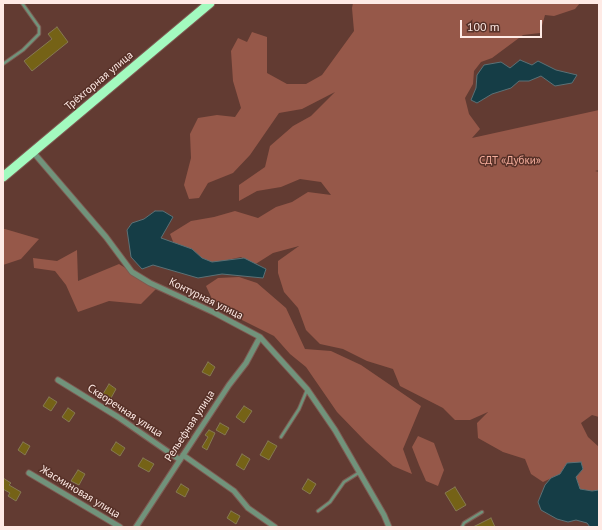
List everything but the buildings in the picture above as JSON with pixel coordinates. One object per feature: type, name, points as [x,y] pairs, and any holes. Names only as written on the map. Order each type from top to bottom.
[{"type":"highway","name":"Трёхгорная улица","points":[[3,177],[210,3]]},
{"type":"street","name":"Контурная улица","points":[[33,152],[106,237],[132,272],[150,283],[213,312],[260,337],[307,389],[335,430],[360,472],[389,527]]},
{"type":"street","name":"Рельефная улица","points":[[136,527],[229,385],[246,362],[260,337]]},
{"type":"street","name":"Скворечная улица","points":[[58,380],[234,491],[256,515],[275,527]]},
{"type":"street","name":"Жасминовая улица","points":[[29,473],[120,527]]},
{"type":"lane","points":[[3,64],[23,50],[39,34],[39,27],[22,3]]},
{"type":"lane","points":[[281,436],[298,409],[307,389]]},
{"type":"lane","points":[[318,511],[330,502],[344,482],[360,472]]},
{"type":"lane","points":[[462,527],[464,523],[482,512]]},
{"type":"green space","name":"СДТ «Дубки»","points":[[353,3],[580,3],[575,9],[554,16],[545,15],[540,33],[523,35],[492,58],[481,62],[474,71],[473,84],[465,98],[469,114],[480,129],[472,138],[599,110],[599,170],[595,171],[599,172],[599,417],[592,415],[581,423],[588,437],[599,447],[599,490],[592,491],[580,489],[576,477],[583,469],[567,463],[560,474],[543,482],[531,474],[525,459],[503,452],[478,438],[477,423],[488,412],[470,420],[455,420],[443,408],[400,386],[393,369],[367,361],[343,349],[320,344],[306,330],[298,308],[284,292],[278,273],[278,261],[299,246],[273,253],[254,265],[241,257],[209,264],[192,249],[174,244],[170,234],[191,221],[235,211],[258,218],[276,207],[292,202],[308,192],[331,195],[321,182],[300,179],[281,187],[257,191],[239,201],[239,185],[265,167],[270,146],[293,126],[311,116],[335,92],[302,109],[279,113],[250,155],[233,173],[208,183],[199,198],[189,199],[184,185],[191,158],[190,134],[198,118],[217,115],[235,117],[241,108],[233,81],[231,51],[238,38],[247,42],[252,32],[267,37],[267,73],[287,84],[306,84],[322,75],[354,31]]},
{"type":"green space","points":[[3,229],[39,239],[21,259],[3,265]]},
{"type":"green space","points":[[77,250],[78,281],[119,264],[157,288],[141,304],[109,301],[78,312],[66,285],[55,271],[34,268],[33,258],[57,261]]},
{"type":"green space","points":[[239,277],[257,283],[286,308],[305,349],[331,351],[361,365],[421,406],[403,449],[412,474],[393,466],[366,442],[337,412],[306,367],[290,354],[274,336],[242,320],[212,299],[206,286],[218,278]]},
{"type":"green space","points":[[418,436],[434,443],[444,470],[438,486],[426,481],[419,465],[412,447]]},
{"type":"water","points":[[520,60],[532,65],[538,61],[556,70],[577,75],[572,83],[555,86],[541,76],[529,81],[519,81],[511,88],[492,94],[477,103],[471,100],[476,88],[477,75],[484,65],[501,62],[510,68]]},
{"type":"water","points":[[155,211],[163,211],[173,217],[161,238],[192,249],[202,258],[212,262],[244,258],[266,269],[263,278],[222,274],[198,278],[153,265],[142,269],[131,257],[127,230],[132,223],[144,219]]},
{"type":"water","points":[[581,462],[583,469],[576,477],[580,489],[592,491],[599,490],[599,527],[590,527],[587,523],[576,520],[568,522],[557,519],[541,510],[538,502],[545,485],[551,478],[560,474],[567,463]]}]
